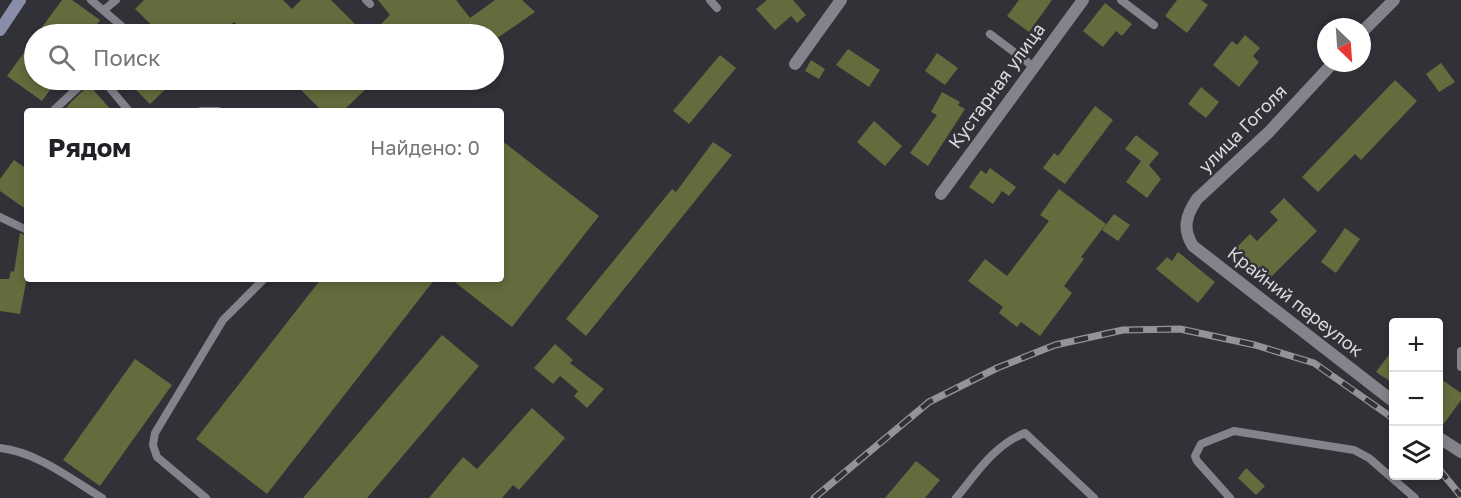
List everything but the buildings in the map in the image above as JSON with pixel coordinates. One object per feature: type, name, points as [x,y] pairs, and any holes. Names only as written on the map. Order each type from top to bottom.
[{"type":"main road","points":[[0,30],[20,0]]},
{"type":"street","points":[[795,64],[841,0]]},
{"type":"street","name":"Кустарная улица","points":[[941,194],[1083,0]]},
{"type":"street","points":[[1371,23],[1394,0]]},
{"type":"street","name":"улица Гоголя","points":[[1186,224],[1188,212],[1197,199],[1269,132],[1324,72]]},
{"type":"street","name":"Крайний переулок","points":[[1186,224],[1186,236],[1193,246],[1389,398]]},
{"type":"street","points":[[1443,440],[1461,452]]},
{"type":"lane","points":[[91,0],[119,24]]},
{"type":"lane","points":[[104,10],[116,0]]},
{"type":"lane","points":[[710,0],[717,8]]},
{"type":"lane","points":[[1121,0],[1154,25]]},
{"type":"lane","points":[[990,34],[1034,67]]},
{"type":"lane","points":[[56,108],[75,90]]},
{"type":"lane","points":[[111,90],[126,108]]},
{"type":"lane","points":[[0,217],[24,229]]},
{"type":"lane","points":[[206,498],[196,495],[157,457],[153,445],[155,433],[223,321],[261,282]]},
{"type":"lane","points":[[1461,351],[1461,367]]},
{"type":"lane","points":[[1230,498],[1195,456],[1201,444],[1234,431],[1354,450],[1369,458],[1415,498]]},
{"type":"lane","points":[[956,498],[995,452],[1010,439],[1025,433],[1094,498]]},
{"type":"lane","points":[[0,448],[15,449],[33,457],[102,498]]},
{"type":"railway","points":[[814,498],[929,402],[997,368],[1055,345],[1123,330],[1180,329],[1255,345],[1314,363],[1389,416]]},
{"type":"railway","points":[[1443,474],[1461,496]]}]
